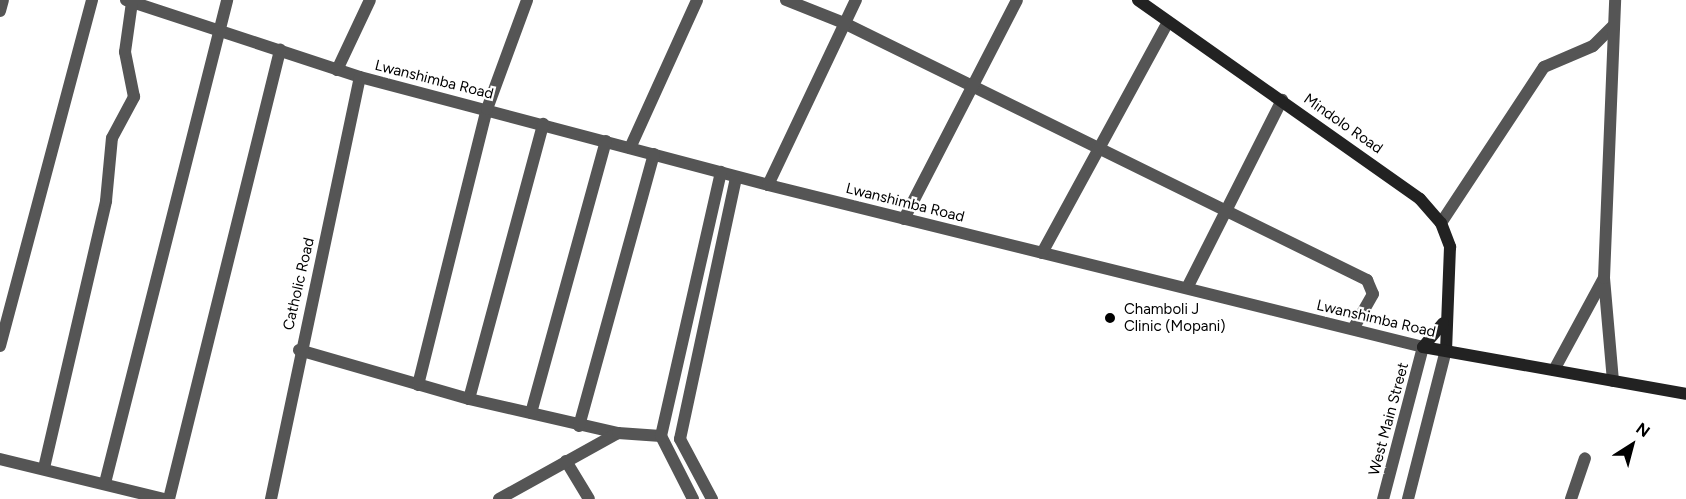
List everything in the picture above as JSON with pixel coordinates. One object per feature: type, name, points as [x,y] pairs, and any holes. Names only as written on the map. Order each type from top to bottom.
[{"type":"street","points":[[0,11],[3,0]]},
{"type":"street","points":[[0,346],[92,0]]},
{"type":"street","points":[[105,483],[216,28],[227,0]]},
{"type":"street","points":[[337,70],[370,0]]},
{"type":"street","points":[[418,385],[487,109],[527,0]]},
{"type":"street","points":[[630,148],[697,0]]},
{"type":"street","points":[[786,0],[844,23],[969,88],[1098,147],[1367,280],[1373,294],[1353,329]]},
{"type":"street","points":[[768,185],[856,0]]},
{"type":"street","points":[[904,219],[969,88],[1017,0]]},
{"type":"street","name":"Mindolo Road","points":[[1138,0],[1396,178],[1441,223]]},
{"type":"street","points":[[1613,381],[1604,278],[1612,26],[1615,0]]},
{"type":"street","points":[[44,468],[106,201],[112,138],[134,97],[125,52],[129,1]]},
{"type":"street","name":"Lwanshimba Road","points":[[129,1],[360,77],[736,177],[1424,347],[1686,394]]},
{"type":"street","points":[[1042,253],[1168,22]]},
{"type":"street","points":[[1408,499],[1446,350],[1443,322],[1452,271],[1441,223],[1544,67],[1593,46],[1612,26]]},
{"type":"street","points":[[169,499],[280,50]]},
{"type":"street","name":"Catholic Road","points":[[271,499],[299,350],[360,77]]},
{"type":"street","points":[[1187,288],[1282,100]]},
{"type":"street","points":[[469,399],[543,124]]},
{"type":"street","points":[[531,413],[606,141]]},
{"type":"street","points":[[579,426],[654,154]]},
{"type":"street","points":[[693,499],[661,436],[721,172]]},
{"type":"street","points":[[712,499],[680,439],[736,177]]},
{"type":"street","points":[[1554,370],[1604,278]]},
{"type":"street","points":[[1424,347],[1443,322]]},
{"type":"street","name":"West Main Street","points":[[1383,499],[1424,347]]},
{"type":"street","points":[[299,350],[469,399],[579,426],[618,433],[661,436]]},
{"type":"street","points":[[499,499],[618,433]]},
{"type":"street","points":[[1571,499],[1585,458]]},
{"type":"street","points":[[0,459],[164,499]]},
{"type":"street","points":[[566,461],[589,499]]},
{"type":"place","name":"Chamboli J Clinic (Mopani)","points":[[1110,318]]}]
